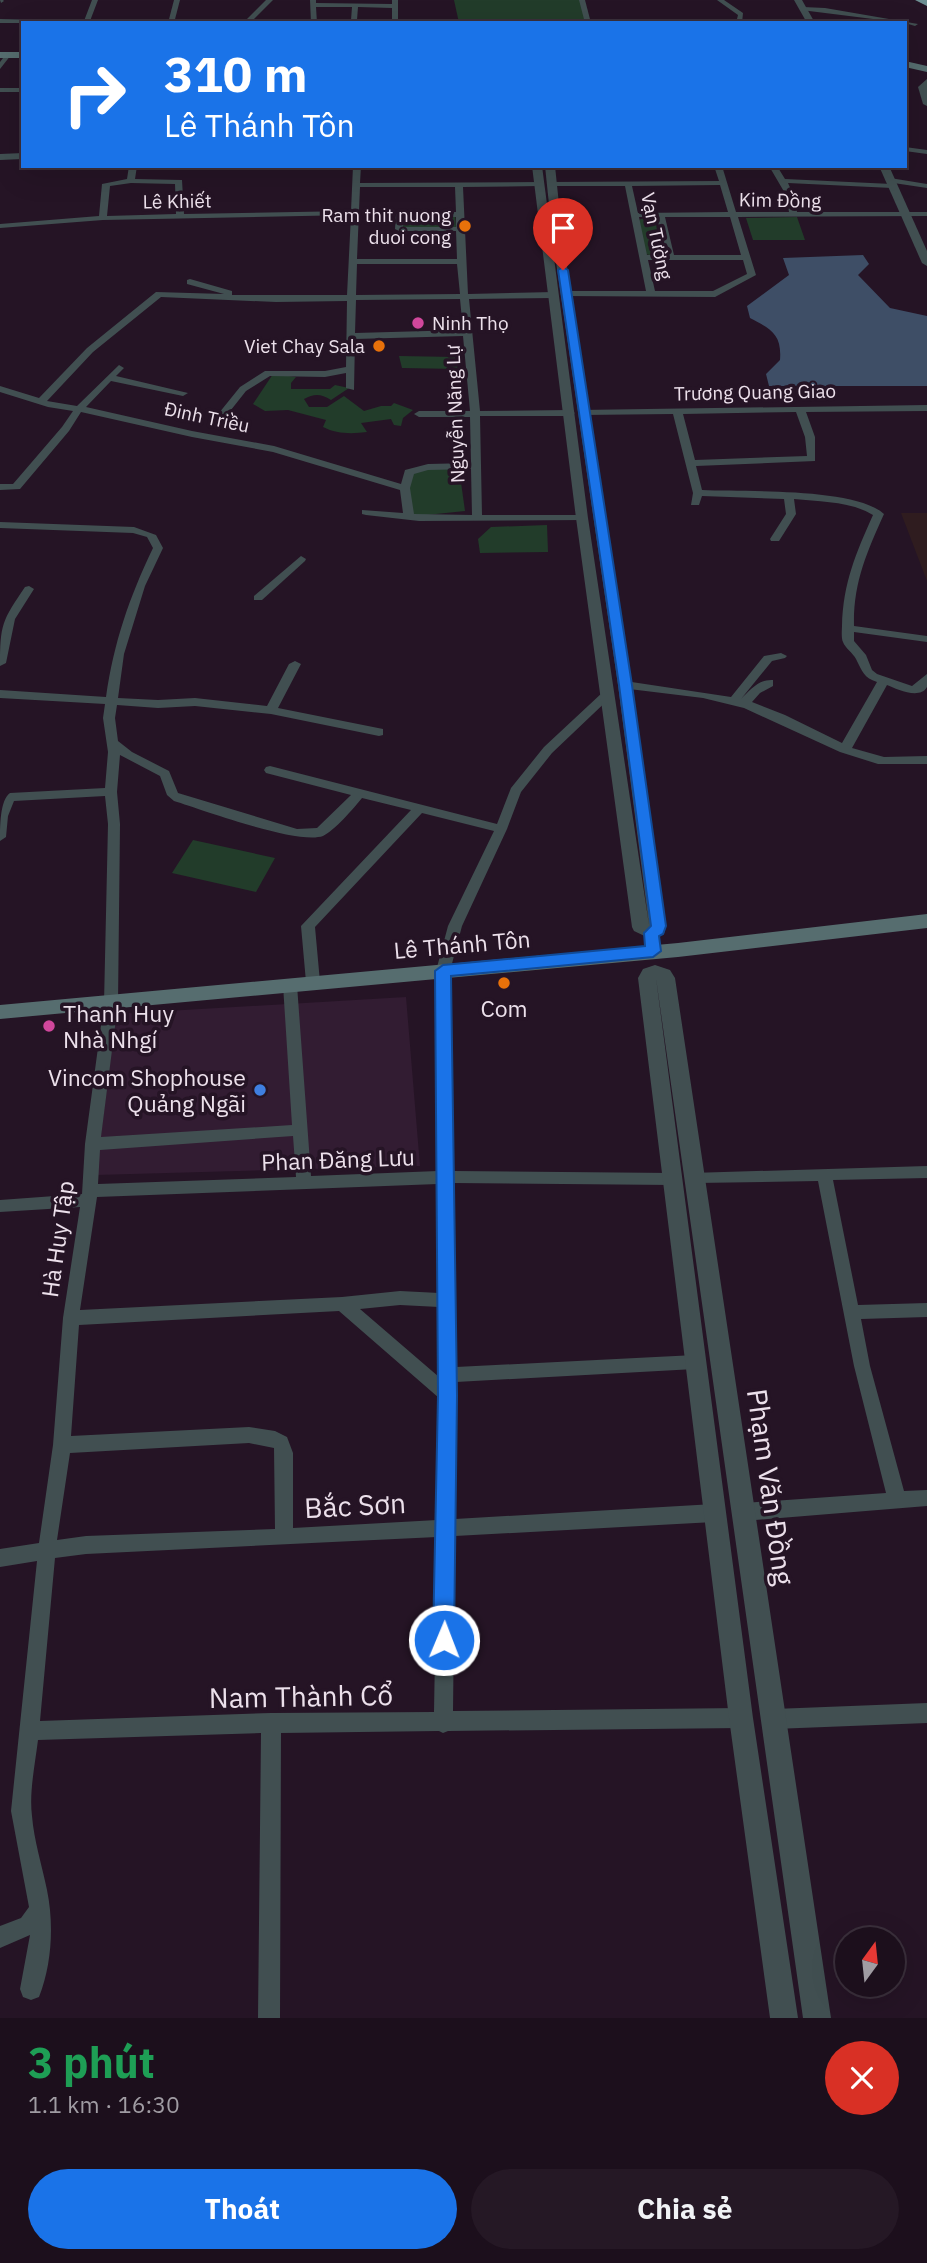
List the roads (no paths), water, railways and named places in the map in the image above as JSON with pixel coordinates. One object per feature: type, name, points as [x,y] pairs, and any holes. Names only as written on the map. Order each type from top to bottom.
[{"type":"highway","points":[[920,0],[927,4]]},
{"type":"main road","points":[[907,62],[927,67]]},
{"type":"main road","name":"Lê Thánh Tôn","points":[[0,1012],[653,952],[927,921]]},
{"type":"street","points":[[87,21],[95,0]]},
{"type":"street","points":[[172,21],[177,0]]},
{"type":"street","points":[[248,21],[270,0]]},
{"type":"street","points":[[582,0],[587,21]]},
{"type":"street","points":[[720,0],[741,14],[739,21]]},
{"type":"street","points":[[799,0],[810,21]]},
{"type":"street","points":[[314,21],[313,2],[355,5],[394,3],[395,21]]},
{"type":"street","points":[[354,20],[355,5]]},
{"type":"street","points":[[803,9],[896,21]]},
{"type":"street","points":[[0,21],[21,21]]},
{"type":"street","points":[[907,23],[915,24]]},
{"type":"street","points":[[0,67],[4,55]]},
{"type":"street","points":[[927,81],[922,87],[927,104]]},
{"type":"street","points":[[0,90],[21,90]]},
{"type":"street","points":[[907,149],[927,152]]},
{"type":"street","points":[[0,157],[21,156]]},
{"type":"street","points":[[131,181],[133,168]]},
{"type":"street","points":[[351,388],[350,336],[357,168]]},
{"type":"street","name":"Phạm Văn Đồng","points":[[538,168],[546,184]]},
{"type":"street","name":"Phạm Văn Đồng","points":[[550,168],[546,184],[549,220],[577,413],[600,516],[658,926],[647,978],[741,1718],[784,2018]]},
{"type":"street","points":[[40,402],[90,350],[145,308],[158,294],[248,299],[715,294],[752,275],[719,168]]},
{"type":"street","points":[[775,168],[785,181],[794,208],[793,215]]},
{"type":"street","points":[[885,168],[927,263]]},
{"type":"street","points":[[103,218],[106,184],[131,181],[179,181],[180,217]]},
{"type":"street","points":[[785,181],[927,186]]},
{"type":"street","points":[[357,186],[723,183]]},
{"type":"street","name":"Nguyễn Năng Lự","points":[[459,184],[461,261],[470,333],[475,413],[477,517]]},
{"type":"street","name":"Vạn Tường","points":[[628,184],[651,295]]},
{"type":"street","name":"Lê Khiết","points":[[0,226],[103,218],[354,213]]},
{"type":"street","points":[[460,214],[399,216],[399,229],[460,229]]},
{"type":"street","name":"Kim Đồng","points":[[633,215],[927,214]]},
{"type":"street","points":[[661,215],[670,258]]},
{"type":"street","points":[[643,258],[746,257]]},
{"type":"street","points":[[354,262],[461,261]]},
{"type":"street","points":[[190,282],[248,299]]},
{"type":"street","points":[[350,336],[470,333]]},
{"type":"street","points":[[0,487],[16,486],[66,429],[78,410],[119,368]]},
{"type":"street","points":[[224,413],[243,389],[268,373],[325,374],[351,369]]},
{"type":"street","points":[[110,378],[183,393]]},
{"type":"street","name":"Đinh Triều","points":[[0,389],[40,402],[274,449],[404,488]]},
{"type":"street","name":"Trương Quang Giao","points":[[419,414],[927,408]]},
{"type":"street","points":[[690,463],[812,459],[810,437],[800,409]]},
{"type":"street","points":[[677,410],[697,498],[789,497],[860,503],[873,508],[879,514],[858,559],[848,603],[848,641],[860,655],[867,672],[883,682],[917,690],[927,678]]},
{"type":"street","name":"Phạm Văn Đồng","points":[[577,413],[582,518],[640,927],[666,978],[817,2018]]},
{"type":"street","points":[[408,517],[404,488],[409,472],[415,468],[475,466]]},
{"type":"street","points":[[775,539],[791,514],[789,497]]},
{"type":"street","points":[[366,512],[408,517],[600,516]]},
{"type":"street","name":"Hà Huy Tập","points":[[0,524],[125,529],[147,533],[158,548],[140,586],[118,654],[109,718],[113,747],[111,792],[114,824],[111,1003],[89,1196],[71,1318],[62,1446],[47,1550],[21,1822],[35,1878],[41,1921],[31,1989]]},
{"type":"street","points":[[258,598],[301,559]]},
{"type":"street","points":[[0,663],[9,619],[29,589]]},
{"type":"street","points":[[847,628],[927,639]]},
{"type":"street","points":[[600,639],[618,639]]},
{"type":"street","points":[[739,703],[768,658],[781,656]]},
{"type":"street","points":[[271,710],[295,664]]},
{"type":"street","points":[[845,749],[883,682]]},
{"type":"street","points":[[739,703],[769,683]]},
{"type":"street","points":[[625,685],[739,703],[777,715],[845,749],[881,760],[927,760]]},
{"type":"street","points":[[0,694],[158,704],[195,702],[271,710],[379,732]]},
{"type":"street","points":[[443,1723],[448,1395],[443,971],[455,926],[500,829],[509,803],[548,750],[607,695]]},
{"type":"street","points":[[113,747],[165,774],[173,795],[178,798],[297,833],[311,835],[320,832],[350,805],[359,793]]},
{"type":"street","points":[[270,770],[500,829]]},
{"type":"street","points":[[619,785],[639,785]]},
{"type":"street","points":[[0,838],[0,814],[4,803],[10,797],[111,792]]},
{"type":"street","points":[[313,982],[308,926],[419,809]]},
{"type":"street","points":[[290,985],[304,1183]]},
{"type":"street","points":[[93,1144],[300,1130]]},
{"type":"street","points":[[672,1179],[927,1172]]},
{"type":"street","points":[[824,1174],[862,1366],[897,1499]]},
{"type":"street","name":"Phan Đăng Lưu","points":[[0,1206],[89,1196],[444,1177],[672,1179]]},
{"type":"street","points":[[71,1318],[342,1304],[400,1298],[445,1300]]},
{"type":"street","points":[[342,1304],[448,1395]]},
{"type":"street","points":[[853,1312],[927,1311]]},
{"type":"street","points":[[447,1375],[722,1359]]},
{"type":"street","points":[[62,1446],[215,1435],[249,1435],[275,1439],[281,1443],[284,1453],[284,1537]]},
{"type":"street","points":[[714,1513],[927,1498]]},
{"type":"street","name":"Bắc Sơn","points":[[0,1558],[86,1545],[714,1513]]},
{"type":"street","points":[[741,1718],[927,1713]]},
{"type":"street","name":"Nam Thành Cổ","points":[[30,1731],[271,1723],[741,1718]]},
{"type":"street","points":[[269,2018],[271,1723]]},
{"type":"street","points":[[0,1937],[28,1925],[40,1911]]},
{"type":"street","points":[[776,1951],[808,1951]]},
{"type":"water","points":[[863,255],[869,264],[858,275],[890,308],[927,316],[927,386],[769,386],[766,374],[780,360],[779,344],[774,333],[750,318],[747,306],[789,275],[783,258]]},
{"type":"place","name":"Ram thit nuong duoi cong","points":[[465,226]]},
{"type":"place","name":"Ninh Thọ","points":[[418,323]]},
{"type":"place","name":"Viet Chay Sala","points":[[379,346]]},
{"type":"place","name":"Com","points":[[504,983]]},
{"type":"place","name":"Thanh Huy Nhà Nhgí","points":[[49,1026]]},
{"type":"place","name":"Vincom Shophouse Quảng Ngãi","points":[[260,1090]]}]
